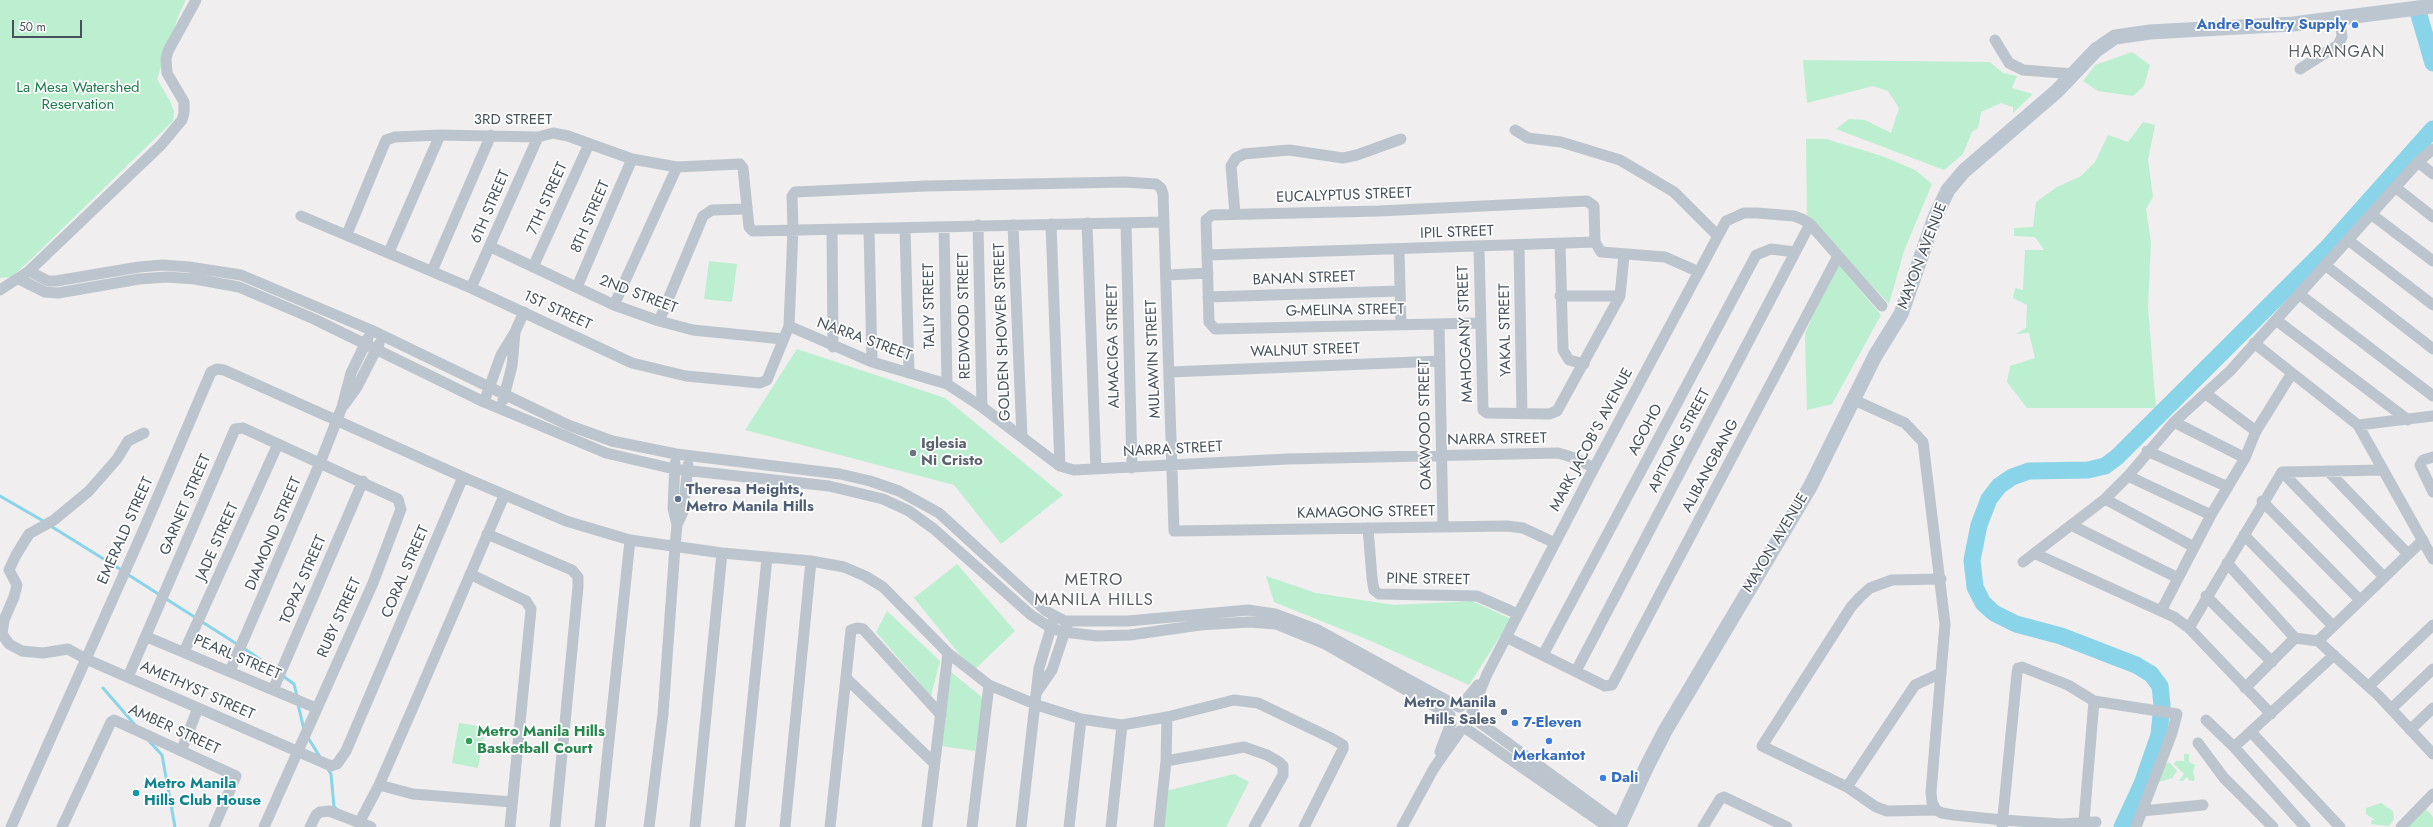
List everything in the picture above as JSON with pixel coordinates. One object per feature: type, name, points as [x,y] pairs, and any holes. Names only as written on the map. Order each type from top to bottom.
[{"type":"main road","name":"MAYON AVENUE","points":[[1616,826],[1646,766],[1697,675],[1810,487],[1852,399],[1875,356],[1902,314],[1926,238],[1948,190],[1972,163],[2042,105],[2096,50],[2106,42],[2126,35],[2293,24],[2340,19],[2391,6],[2433,6]]},
{"type":"street","points":[[0,290],[29,270],[161,145],[182,120],[184,113],[184,102],[167,73],[166,59],[168,51],[196,0]]},
{"type":"street","points":[[2300,69],[2338,45],[2342,37],[2340,19]]},
{"type":"street","points":[[1995,40],[2009,63],[2023,70],[2074,74]]},
{"type":"street","points":[[1515,130],[1528,138],[1561,142],[1620,160],[1674,192],[1718,236]]},
{"type":"street","name":"3RD STREET","points":[[348,234],[386,140],[395,137],[440,135],[538,137],[553,133],[568,136],[632,159],[677,167],[740,164],[744,168],[747,208],[751,230],[794,230]]},
{"type":"street","points":[[389,252],[440,135]]},
{"type":"street","points":[[432,271],[491,135]]},
{"type":"street","name":"6TH STREET","points":[[471,288],[491,247],[538,137]]},
{"type":"street","points":[[1235,214],[1232,166],[1236,158],[1244,154],[1288,150],[1343,158],[1357,156],[1401,139]]},
{"type":"street","name":"7TH STREET","points":[[533,267],[589,144]]},
{"type":"street","points":[[2023,562],[2036,554],[2105,499],[2128,476],[2147,451],[2174,422],[2230,371],[2395,187],[2418,162],[2433,149]]},
{"type":"street","name":"8TH STREET","points":[[577,287],[632,159]]},
{"type":"street","points":[[2418,162],[2433,174]]},
{"type":"street","points":[[614,305],[677,167]]},
{"type":"street","name":"MULAWIN STREET","points":[[794,230],[792,196],[795,192],[926,186],[1125,182],[1150,182],[1159,186],[1163,194],[1167,275],[1174,531]]},
{"type":"street","points":[[2395,187],[2433,217]]},
{"type":"street","name":"EUCALYPTUS STREET","points":[[1211,327],[1208,322],[1207,218],[1212,215],[1378,211],[1587,201],[1592,204],[1595,242]]},
{"type":"street","points":[[659,321],[703,216],[712,210],[747,208]]},
{"type":"street","name":"MARK JACOB'S AVENUE","points":[[1467,711],[1556,544],[1594,468],[1726,221],[1744,213],[1757,213],[1794,216],[1810,224]]},
{"type":"street","points":[[2371,214],[2433,261]]},
{"type":"street","name":"1ST STREET","points":[[301,216],[348,234],[471,288],[632,363],[709,380],[764,382],[767,380],[783,339]]},
{"type":"street","points":[[783,339],[788,326],[794,230],[1164,222]]},
{"type":"street","points":[[1087,223],[1096,469]]},
{"type":"street","name":"ALMACIGA STREET","points":[[1126,223],[1132,468]]},
{"type":"street","points":[[1051,224],[1060,466]]},
{"type":"street","points":[[1810,224],[1882,306]]},
{"type":"street","name":"APITONG STREET","points":[[1576,671],[1810,224]]},
{"type":"street","name":"GOLDEN SHOWER STREET","points":[[1013,225],[1022,437]]},
{"type":"street","name":"REDWOOD STREET","points":[[978,226],[982,406]]},
{"type":"street","name":"TALIY STREET","points":[[944,227],[947,384]]},
{"type":"street","points":[[905,228],[909,373]]},
{"type":"street","points":[[869,229],[872,362]]},
{"type":"street","points":[[832,230],[833,347]]},
{"type":"street","points":[[2348,240],[2433,305]]},
{"type":"street","points":[[1595,242],[1601,252],[1665,257],[1699,272]]},
{"type":"street","name":"IPIL STREET","points":[[1207,255],[1479,248],[1595,242]]},
{"type":"street","points":[[1560,244],[1560,296],[1564,354],[1569,360],[1584,364]]},
{"type":"street","name":"YAKAL STREET","points":[[1519,246],[1522,414]]},
{"type":"street","name":"2ND STREET","points":[[491,247],[614,305],[659,321],[693,330],[783,339]]},
{"type":"street","name":"MAHOGANY STREET","points":[[1479,248],[1479,323],[1483,410],[1487,414],[1549,414],[1557,412],[1620,296],[1624,255]]},
{"type":"street","name":"AGOHO","points":[[1543,655],[1756,255],[1771,249],[1795,252]]},
{"type":"street","points":[[1399,250],[1401,324]]},
{"type":"street","name":"ALIBANGBANG","points":[[1576,671],[1608,686],[1612,685],[1838,256]]},
{"type":"street","points":[[2325,265],[2433,349]]},
{"type":"street","points":[[29,270],[48,281],[56,281],[139,266],[170,266],[216,270],[241,276],[371,330],[490,386],[568,425],[612,441],[676,454],[840,474],[870,481],[899,491],[939,513],[1066,627],[1097,636],[1130,635],[1200,625],[1249,622],[1276,624],[1325,644],[1450,719],[1464,731],[1616,826]]},
{"type":"street","points":[[1167,275],[1208,273]]},
{"type":"street","points":[[19,278],[45,292],[58,293],[139,279],[167,277],[195,279],[238,287],[314,319],[499,409],[606,453],[674,469],[829,486],[883,499],[909,511],[934,528],[1031,615],[1051,628],[1248,610],[1275,614],[1318,630],[1467,711],[1616,826]]},
{"type":"street","name":"BANAN STREET","points":[[1208,297],[1400,291]]},
{"type":"street","points":[[2299,294],[2433,396]]},
{"type":"street","points":[[1560,296],[1620,296]]},
{"type":"street","points":[[484,402],[500,355],[515,332],[524,312]]},
{"type":"street","points":[[2276,320],[2408,420]]},
{"type":"street","name":"G-MELINA STREET","points":[[1211,327],[1214,329],[1479,323]]},
{"type":"street","name":"OAKWOOD STREET","points":[[1439,324],[1443,456],[1443,526]]},
{"type":"street","name":"NARRA STREET","points":[[788,326],[833,347],[872,362],[947,384],[982,406],[1060,466],[1074,470],[1172,465],[1558,453],[1575,458],[1594,468]]},
{"type":"street","points":[[342,407],[351,373],[371,330]]},
{"type":"street","points":[[499,409],[505,394],[514,352],[515,332]]},
{"type":"street","points":[[342,407],[357,387],[382,336]]},
{"type":"street","points":[[2254,343],[2358,425],[2433,559]]},
{"type":"street","name":"WALNUT STREET","points":[[1170,372],[1440,361]]},
{"type":"street","name":"EMERALD STREET","points":[[11,827],[211,372],[217,369],[224,370],[337,420]]},
{"type":"street","points":[[2160,611],[2211,515],[2245,458],[2256,431],[2292,373]]},
{"type":"street","points":[[2206,394],[2256,431]]},
{"type":"street","points":[[1852,399],[1905,423],[1923,442],[1945,624],[1931,792],[1932,802],[1936,810]]},
{"type":"street","name":"DIAMOND STREET","points":[[230,671],[320,463],[342,407]]},
{"type":"street","points":[[2358,425],[2433,416]]},
{"type":"street","points":[[337,420],[504,496],[566,521],[630,540],[722,553],[811,561],[844,567],[874,580],[948,653],[989,685],[1034,703],[1081,719],[1122,724],[1167,717],[1234,700],[1258,703],[1340,742],[1343,750],[1304,827]]},
{"type":"street","points":[[2174,422],[2245,458]]},
{"type":"street","name":"GARNET STREET","points":[[128,677],[147,637],[234,430],[243,428],[320,463]]},
{"type":"street","name":"AMETHYST STREET","points":[[144,433],[128,441],[117,459],[89,491],[54,520],[29,534],[9,570],[17,585],[4,620],[2,634],[9,644],[22,651],[44,653],[68,649],[86,659],[297,752]]},
{"type":"street","name":"JADE STREET","points":[[184,652],[278,444]]},
{"type":"street","points":[[2147,451],[2228,487]]},
{"type":"street","points":[[649,827],[663,714],[677,524],[673,508],[676,454]]},
{"type":"street","points":[[677,524],[683,512],[690,456]]},
{"type":"street","points":[[2428,458],[2420,465],[2433,492]]},
{"type":"street","name":"RUBY STREET","points":[[264,827],[373,583],[401,509],[395,496],[320,463]]},
{"type":"street","points":[[2282,472],[2384,470]]},
{"type":"street","points":[[2328,471],[2408,554]]},
{"type":"street","points":[[2189,628],[2206,596],[2244,536],[2262,501],[2282,472]]},
{"type":"street","points":[[2282,472],[2384,577]]},
{"type":"street","points":[[2128,476],[2211,515]]},
{"type":"street","name":"CORAL STREET","points":[[297,752],[331,766],[337,764],[343,756],[463,477]]},
{"type":"street","name":"TOPAZ STREET","points":[[273,690],[363,481]]},
{"type":"street","points":[[359,823],[379,785],[504,496]]},
{"type":"street","points":[[2105,499],[2194,547]]},
{"type":"street","points":[[2262,501],[2360,600]]},
{"type":"street","points":[[2071,525],[2178,578]]},
{"type":"street","name":"KAMAGONG STREET","points":[[1174,531],[1443,526],[1523,528],[1556,544]]},
{"type":"street","name":"PINE STREET","points":[[1368,528],[1374,590],[1379,594],[1477,596],[1518,614]]},
{"type":"street","points":[[487,534],[572,570],[578,577],[556,827]]},
{"type":"street","points":[[2244,536],[2333,626]]},
{"type":"street","points":[[600,827],[630,540]]},
{"type":"street","points":[[2318,641],[2423,540]]},
{"type":"street","points":[[695,827],[722,553]]},
{"type":"street","points":[[2036,554],[2174,617],[2189,628],[2271,714]]},
{"type":"street","points":[[740,827],[768,558]]},
{"type":"street","points":[[784,827],[811,561]]},
{"type":"street","points":[[2227,563],[2295,638],[2318,641],[2369,686],[2432,752]]},
{"type":"street","points":[[470,574],[526,601],[531,609],[510,827]]},
{"type":"street","points":[[1940,579],[1892,580],[1870,588],[1860,596],[1851,606],[1762,746],[1847,786],[1876,807],[1887,811],[1936,810],[1942,813],[2002,823],[2061,825],[2084,821],[2096,822]]},
{"type":"street","points":[[2206,596],[2272,662]]},
{"type":"street","points":[[1021,827],[1039,668],[1055,617]]},
{"type":"street","points":[[2369,686],[2433,625]]},
{"type":"street","points":[[1037,692],[1052,670],[1066,627]]},
{"type":"street","points":[[830,827],[847,679],[850,632],[854,628],[860,628],[940,715]]},
{"type":"street","name":"PEARL STREET","points":[[147,637],[316,708]]},
{"type":"street","points":[[1506,637],[1576,671]]},
{"type":"street","points":[[2245,688],[2295,638]]},
{"type":"street","points":[[927,827],[948,653]]},
{"type":"street","points":[[2234,747],[2334,655]]},
{"type":"street","points":[[2002,823],[2018,668],[2026,668],[2068,685],[2094,701],[2178,714],[2172,734],[2136,827]]},
{"type":"street","points":[[2391,709],[2433,669]]},
{"type":"street","points":[[1847,786],[1915,685],[1941,673]]},
{"type":"street","points":[[847,679],[934,763]]},
{"type":"street","points":[[972,827],[989,685]]},
{"type":"street","points":[[2084,821],[2094,701]]},
{"type":"street","points":[[182,750],[198,708]]},
{"type":"street","points":[[2410,730],[2433,708]]},
{"type":"street","points":[[1402,827],[1434,768],[1450,719],[1467,711]]},
{"type":"street","points":[[1434,768],[1464,731],[1467,711]]},
{"type":"street","points":[[1159,827],[1166,761],[1167,717]]},
{"type":"street","points":[[1069,827],[1081,719]]},
{"type":"street","points":[[2206,720],[2234,747],[2305,827]]},
{"type":"street","name":"AMBER STREET","points":[[62,827],[110,722],[119,721],[236,776],[214,827]]},
{"type":"street","points":[[1111,827],[1122,724]]},
{"type":"street","points":[[2251,732],[2340,827]]},
{"type":"street","points":[[2198,743],[2224,778],[2273,827]]},
{"type":"street","points":[[1166,761],[1244,747],[1267,755],[1279,762],[1283,766],[1282,775],[1254,827]]},
{"type":"street","points":[[379,785],[413,794],[512,802]]},
{"type":"street","points":[[2401,827],[2433,794]]},
{"type":"street","points":[[1703,827],[1720,799],[1724,797],[1787,827]]},
{"type":"street","points":[[2142,811],[2203,805]]},
{"type":"street","points":[[310,827],[320,812],[329,812],[371,827]]},
{"type":"green space","name":"La Mesa Watershed Reservation","points":[[0,0],[186,0],[179,14],[157,79],[171,103],[174,111],[173,121],[27,263],[11,277],[0,278]]},
{"type":"green space","points":[[2132,52],[2150,65],[2144,86],[2133,96],[2098,91],[2083,81],[2095,65]]},
{"type":"green space","points":[[1803,60],[1990,62],[2003,73],[2017,76],[2012,88],[2033,94],[2013,113],[2013,107],[2001,103],[1981,112],[1978,128],[1972,132],[1963,154],[1944,170],[1836,129],[1849,119],[1865,120],[1891,133],[1899,108],[1888,91],[1873,86],[1807,103]]},
{"type":"green space","points":[[2143,122],[2155,125],[2148,160],[2153,197],[2146,209],[2151,242],[2148,307],[2156,408],[2027,408],[2007,382],[2010,366],[2035,358],[2029,333],[2016,334],[2026,328],[2027,305],[2013,298],[2015,288],[2023,290],[2025,250],[2044,250],[2035,237],[2014,236],[2014,228],[2033,227],[2036,202],[2057,187],[2081,176],[2095,162],[2108,135],[2128,142]]},
{"type":"green space","points":[[1806,139],[1826,139],[1882,156],[1915,170],[1932,184],[1904,251],[1889,304],[1826,236],[1807,218]]},
{"type":"green space","points":[[709,261],[737,264],[732,302],[704,299]]},
{"type":"green space","points":[[1839,265],[1881,315],[1832,404],[1807,410],[1805,334],[1815,310]]},
{"type":"green space","points":[[797,349],[945,398],[1063,495],[1001,544],[954,485],[745,430]]},
{"type":"green space","points":[[957,564],[1015,631],[973,671],[914,598]]},
{"type":"green space","points":[[1266,576],[1316,593],[1394,605],[1472,601],[1511,619],[1469,685],[1371,641],[1274,602]]},
{"type":"green space","points":[[887,611],[940,661],[931,696],[876,632]]},
{"type":"green space","points":[[951,672],[983,698],[975,751],[941,746]]},
{"type":"green space","name":"Metro Manila Hills Basketball Court","points":[[459,723],[486,727],[478,768],[452,763]]},
{"type":"green space","points":[[2184,754],[2189,754],[2189,762],[2195,765],[2193,772],[2195,780],[2193,781],[2190,781],[2187,777],[2183,781],[2179,781],[2184,774],[2174,764],[2176,761],[2184,761]]},
{"type":"green space","points":[[2169,762],[2177,771],[2172,778],[2159,782],[2160,767]]},
{"type":"green space","points":[[1234,774],[1249,782],[1226,827],[1163,827],[1166,791]]},
{"type":"green space","points":[[2381,803],[2393,811],[2394,820],[2389,826],[2371,824],[2372,820],[2375,820],[2366,814],[2366,808]]},
{"type":"green space","points":[[2426,809],[2433,817],[2433,827],[2403,827]]},
{"type":"waterway","points":[[2419,15],[2433,63]]},
{"type":"waterway","points":[[2122,827],[2142,784],[2159,735],[2162,705],[2160,686],[2151,674],[2136,665],[2061,636],[2016,624],[1994,613],[1983,603],[1975,587],[1972,560],[1979,525],[1989,499],[1999,486],[2012,477],[2029,471],[2088,470],[2105,466],[2117,457],[2327,248],[2433,129]]},
{"type":"waterway","points":[[0,496],[45,522]]},
{"type":"waterway","points":[[49,525],[123,571]]},
{"type":"waterway","points":[[127,574],[251,653],[294,684],[297,696]]},
{"type":"waterway","points":[[103,688],[136,726]]},
{"type":"waterway","points":[[298,704],[304,730]]},
{"type":"waterway","points":[[307,736],[320,757]]},
{"type":"waterway","points":[[149,741],[162,755],[175,827]]},
{"type":"waterway","points":[[327,768],[331,774],[334,807],[338,810]]},
{"type":"place","name":"Andre Poultry Supply","points":[[2355,25]]},
{"type":"place","name":"Iglesia Ni Cristo","points":[[913,453]]},
{"type":"place","name":"Theresa Heights, Metro Manila Hills","points":[[678,499]]},
{"type":"place","name":"Metro Manila Hills Sales","points":[[1504,712]]},
{"type":"place","name":"7-Eleven","points":[[1515,723]]},
{"type":"place","name":"Metro Manila Hills Basketball Court","points":[[469,741]]},
{"type":"place","name":"Merkantot","points":[[1549,741]]},
{"type":"place","name":"Dali","points":[[1603,778]]},
{"type":"place","name":"Metro Manila Hills Club House","points":[[136,793]]},
{"type":"district","name":"HARANGAN","points":[[2337,53]]},
{"type":"district","name":"METRO MANILA HILLS","points":[[1094,591]]}]
